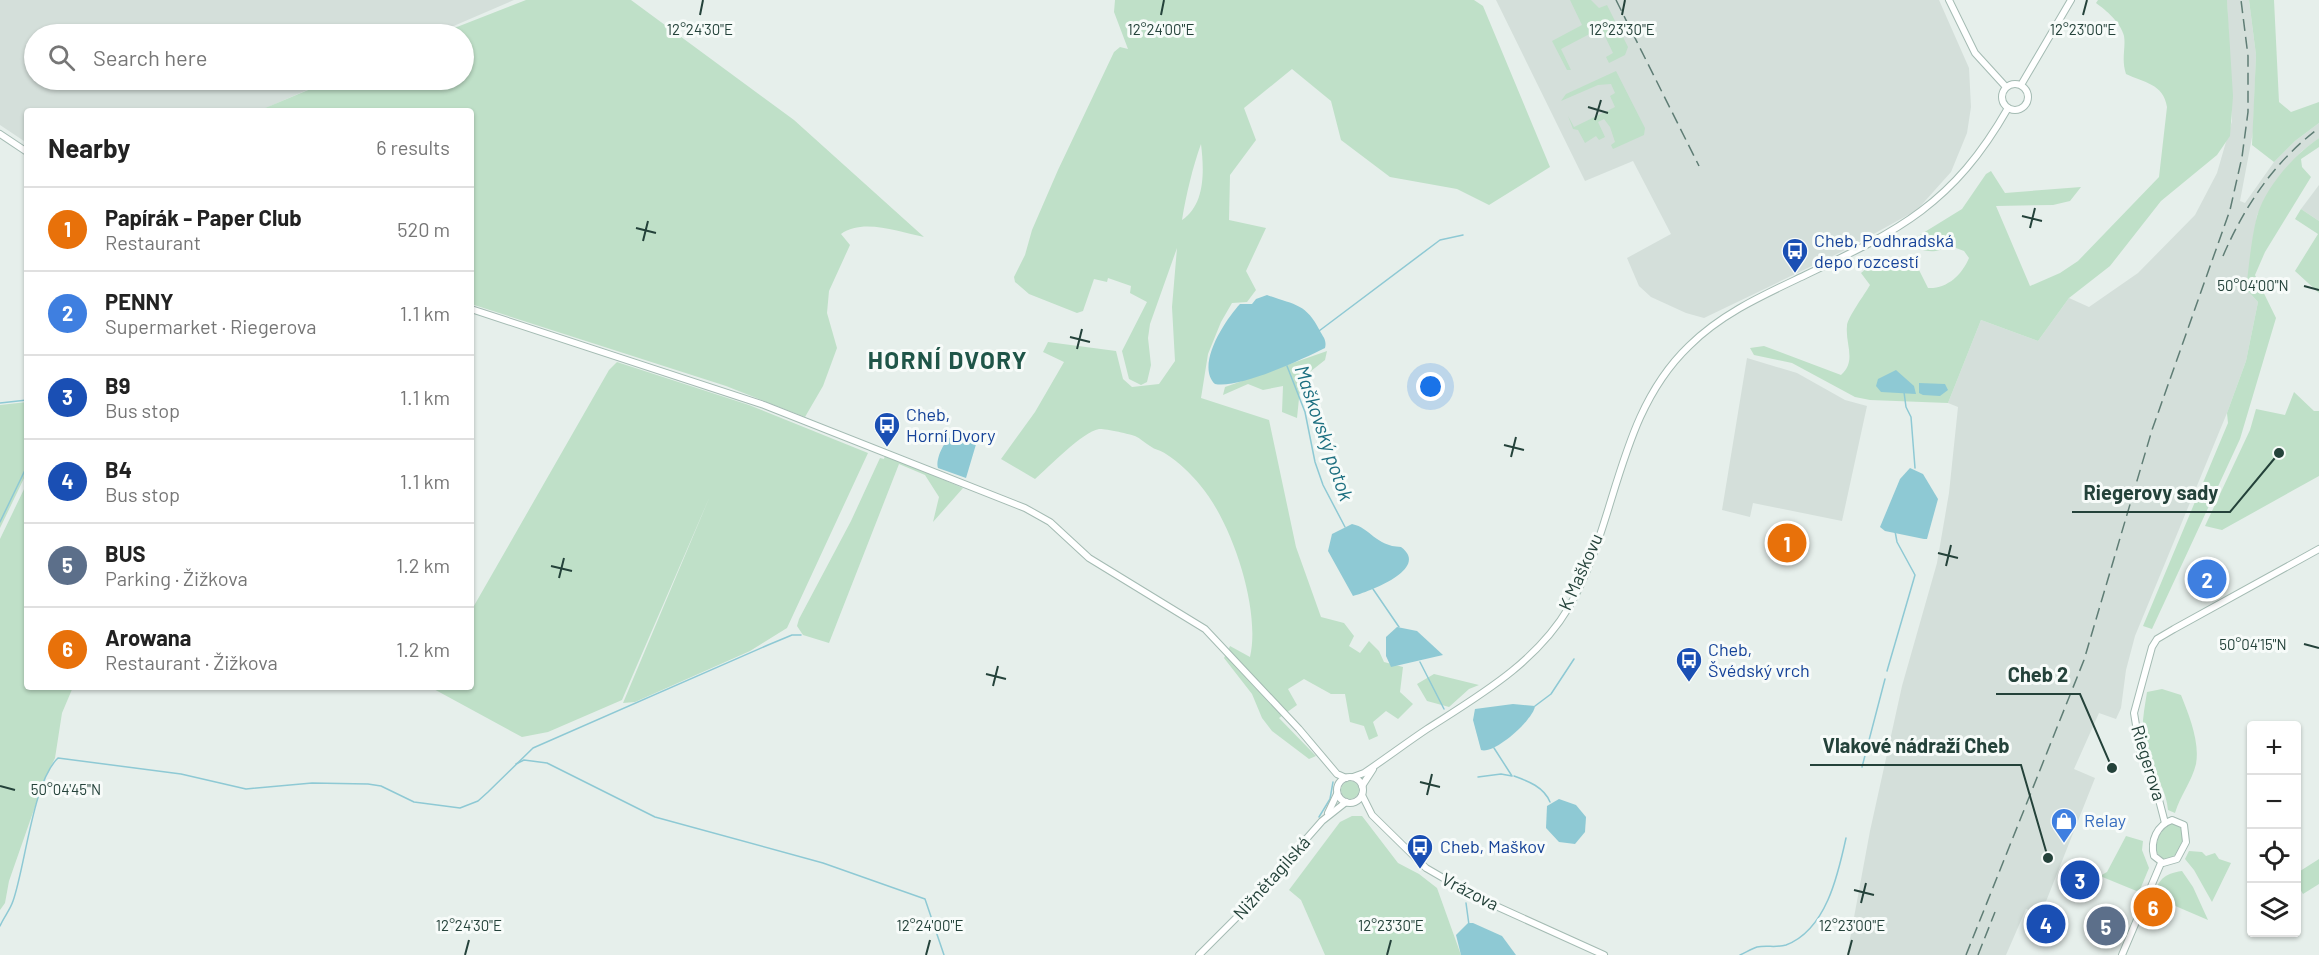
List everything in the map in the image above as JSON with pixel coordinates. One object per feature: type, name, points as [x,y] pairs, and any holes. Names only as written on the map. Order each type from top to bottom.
[{"type":"street","points":[[1949,0],[1975,53],[2006,87]]},
{"type":"street","points":[[2021,85],[2070,0]]},
{"type":"street","points":[[2014,83],[2021,85],[2028,94],[2026,104],[2019,109],[2008,108],[2002,96],[2006,87],[2014,83]]},
{"type":"street","name":"K Maškovu","points":[[1349,778],[1378,764],[1509,674],[1534,652],[1555,627],[1585,574],[1629,442],[1645,405],[1672,364],[1708,329],[1742,306],[1890,233],[1918,215],[1971,166],[2008,108]]},
{"type":"street","points":[[0,134],[24,150]]},
{"type":"street","points":[[474,310],[764,405],[1025,508],[1050,522],[1089,558],[1205,629],[1299,729],[1337,774],[1362,786]]},
{"type":"street","name":"Riegerova","points":[[2165,823],[2158,796],[2141,755],[2134,723],[2136,699],[2152,647],[2157,639],[2174,628],[2319,549]]},
{"type":"street","points":[[1349,803],[1362,795],[1362,786],[1378,764]]},
{"type":"street","points":[[1322,821],[1337,794],[1337,774]]},
{"type":"street","points":[[1338,785],[1349,778]]},
{"type":"street","points":[[1337,794],[1349,803],[1370,812]]},
{"type":"street","name":"Vrázova","points":[[1362,795],[1370,812],[1409,853],[1446,880],[1604,955]]},
{"type":"street","name":"Nižnětagilská","points":[[1199,955],[1243,911],[1322,821],[1349,803]]},
{"type":"street","points":[[2174,820],[2180,822],[2186,828],[2187,837],[2183,850],[2177,859],[2169,863],[2161,863],[2154,856],[2153,845],[2157,832],[2165,823],[2174,820]]},
{"type":"street","points":[[2122,955],[2161,863]]},
{"type":"shaded area","points":[[0,0],[514,0],[458,24],[24,24],[24,90],[307,90],[266,108],[24,108],[24,141],[0,125]]},
{"type":"shaded area","points":[[1496,0],[1939,0],[1969,68],[1971,107],[1967,133],[1951,172],[1917,210],[1841,252],[1704,318],[1686,313],[1651,297],[1639,286],[1627,258],[1671,234],[1633,161],[1585,181]]},
{"type":"shaded area","points":[[2227,0],[2249,0],[2256,55],[2253,132],[2240,201],[2245,203],[2274,162],[2295,141],[2319,123],[2319,138],[2302,151],[2279,177],[2257,215],[2246,289],[2258,302],[2246,361],[2227,413],[2135,636],[2126,670],[2121,708],[2116,719],[2099,713],[2074,769],[2095,778],[2041,914],[2026,909],[2006,955],[1847,955],[1870,831],[1902,686],[1937,563],[1949,493],[1958,407],[1948,403],[1981,320],[2038,341],[2069,298],[2089,307],[2138,273],[2195,215],[2217,173],[2232,121]]},
{"type":"shaded area","points":[[2319,185],[2319,221],[2301,209]]},
{"type":"shaded area","points":[[1747,358],[1797,373],[1845,400],[1867,406],[1842,521],[1753,503],[1750,517],[1722,510]]},
{"type":"green space","points":[[526,0],[631,0],[794,120],[924,237],[870,227],[850,229],[841,234],[850,245],[829,291],[827,313],[837,348],[823,386],[805,417],[726,386],[474,305],[474,108],[265,108],[308,90],[474,90],[474,24],[465,24]]},
{"type":"green space","points":[[1115,0],[1474,0],[1483,6],[1550,167],[1489,205],[1457,189],[1390,177],[1341,140],[1331,101],[1292,69],[1244,108],[1256,140],[1230,175],[1229,220],[1266,228],[1246,271],[1256,290],[1247,302],[1232,303],[1221,322],[1208,354],[1201,398],[1269,420],[1296,547],[1321,617],[1344,623],[1354,636],[1349,646],[1360,653],[1369,641],[1379,651],[1384,662],[1403,667],[1400,692],[1413,704],[1398,719],[1386,711],[1373,722],[1378,736],[1369,740],[1364,726],[1350,722],[1345,694],[1331,694],[1304,679],[1288,689],[1297,705],[1279,718],[1316,756],[1309,759],[1272,731],[1262,718],[1252,694],[1224,658],[1230,646],[1250,657],[1251,616],[1247,592],[1233,543],[1223,521],[1212,501],[1189,472],[1171,457],[1137,437],[1101,429],[1084,436],[1035,479],[1001,459],[1035,412],[1064,362],[1043,352],[1048,342],[1116,351],[1123,379],[1132,387],[1159,384],[1175,361],[1172,307],[1177,248],[1150,324],[1148,338],[1151,365],[1147,382],[1141,385],[1129,379],[1122,351],[1147,302],[1130,293],[1131,286],[1108,278],[1107,282],[1094,279],[1083,311],[1077,313],[1029,294],[1015,282],[1014,277],[1025,255],[1032,230],[1058,170],[1114,52],[1120,47],[1128,49],[1114,12]],"holes":[[[1201,144],[1203,175],[1199,196],[1196,205],[1182,220]]]},
{"type":"green space","points":[[1570,0],[1591,0],[1599,8],[1607,5],[1628,47],[1625,55],[1609,63],[1606,57],[1613,53],[1601,28],[1561,49],[1571,70],[1567,70],[1552,41],[1582,25]]},
{"type":"green space","points":[[2098,0],[2227,0],[2233,96],[2230,136],[2217,155],[2161,201],[2110,266],[2069,298],[2038,341],[1981,320],[1948,403],[1870,400],[1855,397],[1792,363],[1754,355],[1750,348],[1764,346],[1841,375],[1846,370],[1849,358],[1848,322],[1870,285],[1861,273],[1873,263],[1917,266],[1928,288],[1935,288],[1953,280],[1969,258],[1964,251],[1948,245],[1937,251],[1902,246],[1962,209],[1986,174],[1991,171],[2005,193],[2081,187],[2070,201],[2053,205],[1996,206],[2030,286],[2060,273],[2078,261],[2159,177],[2167,107],[2165,99],[2157,88],[2126,74],[2124,36],[2113,17],[2096,3]]},
{"type":"green space","points":[[2249,0],[2274,0],[2279,102],[2291,112],[2319,102],[2319,123],[2295,141],[2274,162],[2252,145],[2256,55]]},
{"type":"green space","points":[[1616,71],[1645,128],[1644,135],[1613,149],[1611,145],[1615,142],[1610,127],[1604,119],[1598,122],[1605,137],[1599,140],[1596,136],[1585,143],[1578,130],[1573,129],[1568,116],[1574,127],[1615,107],[1610,96],[1615,93],[1611,84],[1598,85],[1561,101],[1566,94]]},
{"type":"green space","points":[[2319,138],[2319,147],[2301,159],[2302,167],[2311,177],[2265,252],[2255,275],[2276,318],[2240,439],[2152,629],[2143,626],[2228,423],[2227,413],[2246,361],[2258,302],[2246,289],[2257,216],[2267,194],[2282,172],[2300,153]]},
{"type":"green space","points":[[2301,209],[2319,221],[2319,293],[2295,271],[2318,234],[2295,219]]},
{"type":"green space","points":[[1327,351],[1325,360],[1301,379],[1297,418],[1282,412],[1283,386],[1263,390],[1248,384],[1223,395],[1225,387]]},
{"type":"green space","points":[[617,362],[749,405],[868,453],[787,628],[750,651],[635,702],[623,703],[710,496],[622,700],[548,732],[522,737],[436,690],[474,690],[474,606],[609,370]]},
{"type":"green space","points":[[2294,392],[2314,411],[2319,411],[2319,476],[2222,530],[2205,526],[2250,430],[2256,409],[2285,415]]},
{"type":"green space","points":[[24,402],[24,478],[0,528],[0,405]]},
{"type":"green space","points":[[885,455],[963,488],[933,522],[939,497],[925,475],[899,464],[829,643],[803,635],[797,626],[799,619],[851,521],[880,458],[884,459]]},
{"type":"green space","points":[[24,489],[24,690],[72,690],[62,713],[55,758],[45,778],[9,881],[5,903],[0,910],[0,539]]},
{"type":"green space","points":[[1434,674],[1479,685],[1469,689],[1449,707],[1427,701],[1417,684]]},
{"type":"green space","points":[[2162,689],[2181,695],[2193,729],[2197,756],[2194,770],[2175,813],[2168,810],[2164,793],[2145,749],[2143,734],[2147,692]]},
{"type":"green space","points":[[1350,781],[1356,784],[1359,790],[1356,796],[1350,799],[1344,796],[1341,790],[1344,784]]},
{"type":"green space","points":[[1352,816],[1362,816],[1398,863],[1419,874],[1437,888],[1461,955],[1325,955],[1301,900],[1289,890],[1340,822]]},
{"type":"green space","points":[[2174,823],[2182,829],[2180,849],[2174,856],[2165,860],[2156,852],[2157,843],[2160,834]]},
{"type":"green space","points":[[2126,836],[2143,841],[2142,850],[2149,868],[2139,892],[2100,876],[2107,872]]},
{"type":"green space","points":[[2189,851],[2202,852],[2206,856],[2215,853],[2219,859],[2231,863],[2212,902],[2185,859]]},
{"type":"green space","points":[[2319,859],[2319,884],[2303,894],[2301,891],[2301,870]]},
{"type":"green space","points":[[2182,871],[2193,887],[2208,920],[2152,896],[2163,878]]},
{"type":"water","points":[[1267,295],[1292,303],[1310,315],[1323,337],[1325,348],[1255,378],[1215,384],[1208,366],[1210,354],[1227,320],[1240,304],[1252,304],[1256,299]]},
{"type":"water","points":[[1896,370],[1914,386],[1916,394],[1881,392],[1876,386],[1878,379]]},
{"type":"water","points":[[1919,383],[1945,384],[1948,390],[1940,396],[1923,395],[1919,393]]},
{"type":"water","points":[[970,433],[976,436],[977,441],[966,478],[938,468],[939,454],[951,436]]},
{"type":"water","points":[[1910,468],[1923,474],[1938,499],[1927,539],[1885,531],[1880,527],[1900,479]]},
{"type":"water","points":[[1352,524],[1364,529],[1385,544],[1401,547],[1408,555],[1408,563],[1403,571],[1394,578],[1383,585],[1353,596],[1328,551],[1332,534]]},
{"type":"water","points":[[1397,627],[1417,631],[1443,655],[1391,667],[1386,656],[1386,637]]},
{"type":"water","points":[[1513,704],[1535,706],[1528,719],[1504,742],[1487,750],[1481,750],[1473,720],[1475,709]]},
{"type":"water","points":[[1559,799],[1576,805],[1586,817],[1585,832],[1575,844],[1559,842],[1546,828],[1547,806]]},
{"type":"water","points":[[1468,923],[1502,936],[1516,955],[1461,955],[1456,935]]},
{"type":"waterway","name":"Maškovský potok","points":[[1319,331],[1440,240],[1463,235]]},
{"type":"waterway","name":"Maškovský potok","points":[[1287,366],[1305,412],[1315,462],[1323,485],[1345,527]]},
{"type":"waterway","points":[[1904,392],[1906,407],[1911,417],[1915,468]]},
{"type":"waterway","points":[[0,403],[24,400]]},
{"type":"waterway","points":[[0,522],[24,472]]},
{"type":"waterway","points":[[1887,671],[1915,575],[1897,542],[1895,531]]},
{"type":"waterway","name":"Maškovský potok","points":[[1373,589],[1399,627]]},
{"type":"waterway","points":[[0,926],[13,901],[42,785],[49,769],[58,758],[181,774],[246,789],[312,783],[368,784],[381,786],[414,802],[460,808],[478,801],[533,748],[768,645],[792,635],[801,635]]},
{"type":"waterway","points":[[1535,706],[1551,694],[1574,659]]},
{"type":"waterway","name":"Maškovský potok","points":[[1420,662],[1444,709]]},
{"type":"waterway","points":[[1862,767],[1885,679]]},
{"type":"waterway","points":[[1478,777],[1501,774],[1512,776],[1494,748]]},
{"type":"waterway","points":[[516,764],[524,760],[547,763],[655,817],[823,863],[925,899],[944,955]]},
{"type":"waterway","points":[[1514,776],[1540,788],[1550,802]]},
{"type":"waterway","points":[[1319,817],[1330,799],[1333,782]]},
{"type":"waterway","points":[[1740,955],[1757,947],[1786,945],[1800,938],[1811,927],[1828,900],[1846,838]]},
{"type":"waterway","name":"Maškovský potok","points":[[1466,903],[1469,925]]},
{"type":"railway","points":[[1616,0],[1699,166]]},
{"type":"railway","points":[[1966,955],[2084,660],[2152,430],[2230,210],[2242,157],[2248,112],[2248,56],[2241,0]]},
{"type":"railway","points":[[2223,256],[2241,219],[2263,185],[2289,155],[2319,128]]},
{"type":"railway","points":[[1978,955],[1995,912]]},
{"type":"place","name":"Cheb, Podhradská depo rozcestí","points":[[1795,274]]},
{"type":"place","name":"Cheb, Horní Dvory","points":[[887,448]]},
{"type":"place","name":"Riegerovy sady","points":[[2279,453]]},
{"type":"place","name":"Papírák - Paper Club","points":[[1787,543]]},
{"type":"place","name":"PENNY","points":[[2207,579]]},
{"type":"place","name":"Cheb, Švédský vrch","points":[[1689,683]]},
{"type":"place","name":"Cheb 2","points":[[2112,768]]},
{"type":"place","name":"Relay","points":[[2064,844]]},
{"type":"place","name":"Vlakové nádraží Cheb","points":[[2048,858]]},
{"type":"place","name":"Cheb, Maškov","points":[[1420,870]]},
{"type":"place","name":"B9","points":[[2080,880]]},
{"type":"place","name":"Arowana","points":[[2153,907]]},
{"type":"place","name":"B4","points":[[2046,924]]},
{"type":"place","name":"BUS","points":[[2106,926]]},
{"type":"district","name":"HORNÍ DVORY","points":[[948,361]]}]
